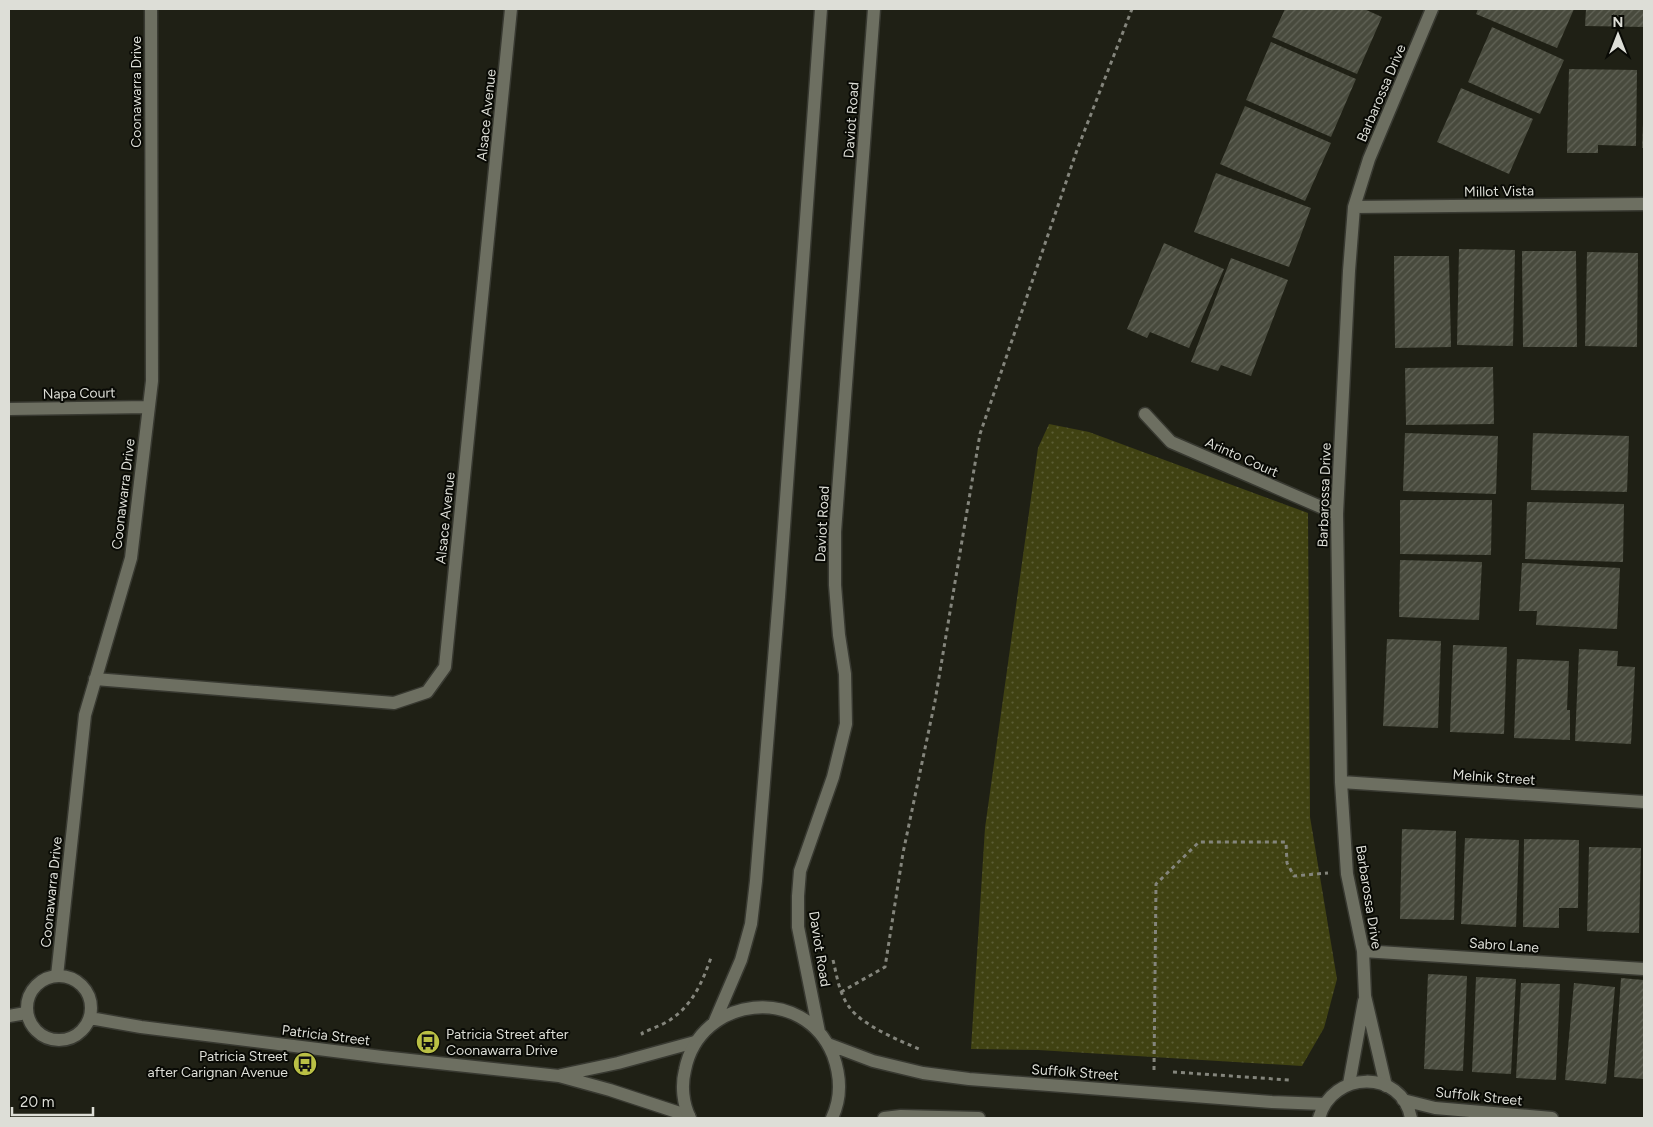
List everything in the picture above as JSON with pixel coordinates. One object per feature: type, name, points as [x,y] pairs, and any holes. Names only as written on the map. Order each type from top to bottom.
[{"type":"street","name":"Coonawarra Drive","points":[[58,976],[85,715],[131,558],[152,380],[151,9]]},
{"type":"street","name":"Alsace Avenue","points":[[95,679],[394,703],[427,692],[445,667],[511,9]]},
{"type":"street","points":[[714,1022],[740,960],[751,924],[756,881],[778,607],[821,9]]},
{"type":"street","name":"Daviot Road","points":[[819,1032],[798,926],[798,896],[800,871],[833,777],[846,724],[845,674],[839,635],[835,585],[835,532],[874,9]]},
{"type":"street","name":"Barbarossa Drive","points":[[1349,1084],[1364,996],[1363,950],[1347,874],[1341,782],[1337,514],[1354,207],[1369,159],[1432,9]]},
{"type":"street","name":"Millot Vista","points":[[1354,207],[1644,204]]},
{"type":"street","name":"Napa Court","points":[[9,408],[149,407]]},
{"type":"street","name":"Arinto Court","points":[[1146,414],[1171,442],[1337,514]]},
{"type":"street","name":"Melnik Street","points":[[1341,782],[1644,802]]},
{"type":"street","name":"Sabro Lane","points":[[1363,950],[1644,969]]},
{"type":"street","points":[[48,977],[70,978],[81,984],[88,994],[92,1006],[90,1018],[84,1029],[74,1037],[62,1041],[50,1040],[38,1034],[30,1025],[26,1013],[26,1004],[34,988],[40,981],[48,977]]},
{"type":"street","name":"Barbarossa Drive","points":[[1364,996],[1386,1086]]},
{"type":"street","points":[[690,1117],[683,1097],[683,1078],[687,1060],[695,1042],[714,1022],[730,1013],[749,1008],[769,1007],[788,1011],[805,1020],[819,1032],[828,1044],[838,1070],[840,1084],[839,1097],[832,1118]]},
{"type":"street","points":[[9,1016],[26,1013]]},
{"type":"street","name":"Patricia Street","points":[[90,1018],[140,1027],[373,1056],[559,1076],[610,1090],[690,1117]]},
{"type":"street","name":"Patricia Street","points":[[559,1076],[618,1063],[695,1042]]},
{"type":"street","name":"Suffolk Street","points":[[828,1044],[874,1061],[923,1073],[969,1079],[1272,1102],[1324,1104]]},
{"type":"street","points":[[1319,1118],[1324,1104],[1335,1092],[1349,1084],[1367,1082],[1386,1086],[1396,1092],[1403,1100],[1411,1118]]},
{"type":"street","name":"Suffolk Street","points":[[1403,1100],[1435,1108],[1552,1118]]},
{"type":"street","points":[[884,1118],[901,1116],[979,1118]]},
{"type":"path","points":[[841,992],[885,967],[903,853],[934,701],[980,434],[1078,150],[1132,9]]},
{"type":"path","points":[[1154,1070],[1156,884],[1199,842],[1286,842],[1287,863],[1294,876],[1328,873]]},
{"type":"path","points":[[833,960],[841,992],[850,1008],[865,1021],[925,1052]]},
{"type":"shaded area","points":[[1049,424],[1089,432],[1308,513],[1310,817],[1337,979],[1324,1028],[1302,1066],[1038,1050],[971,1049],[985,828],[1038,448]]},
{"type":"building","points":[[1285,9],[1364,9],[1382,17],[1357,74],[1272,37]]},
{"type":"building","points":[[1478,9],[1574,9],[1557,48],[1476,14]]},
{"type":"building","points":[[1586,9],[1644,9],[1644,27],[1585,26]]},
{"type":"building","points":[[1492,27],[1564,60],[1540,114],[1468,82]]},
{"type":"building","points":[[1271,42],[1356,79],[1331,137],[1246,100]]},
{"type":"building","points":[[1569,69],[1637,70],[1636,146],[1598,145],[1598,153],[1567,153]]},
{"type":"building","points":[[1461,88],[1533,119],[1509,174],[1437,142]]},
{"type":"building","points":[[1245,106],[1331,143],[1305,201],[1220,164]]},
{"type":"building","points":[[1643,124],[1644,148],[1642,148]]},
{"type":"building","points":[[1216,173],[1311,208],[1289,267],[1194,232]]},
{"type":"building","points":[[1164,243],[1224,269],[1189,348],[1150,332],[1147,338],[1127,329]]},
{"type":"building","points":[[1459,249],[1515,250],[1513,346],[1457,345]]},
{"type":"building","points":[[1522,251],[1576,251],[1577,347],[1523,347]]},
{"type":"building","points":[[1587,252],[1638,253],[1637,347],[1585,346]]},
{"type":"building","points":[[1394,256],[1449,256],[1451,347],[1395,348]]},
{"type":"building","points":[[1231,258],[1288,280],[1251,376],[1221,365],[1218,371],[1191,362]]},
{"type":"building","points":[[1493,367],[1494,424],[1406,425],[1405,368]]},
{"type":"building","points":[[1405,433],[1498,436],[1496,494],[1403,491]]},
{"type":"building","points":[[1533,433],[1629,436],[1627,492],[1531,490]]},
{"type":"building","points":[[1400,500],[1492,500],[1491,555],[1400,554]]},
{"type":"building","points":[[1527,502],[1624,504],[1623,562],[1525,559]]},
{"type":"building","points":[[1400,560],[1482,562],[1479,620],[1399,617]]},
{"type":"building","points":[[1522,563],[1620,568],[1617,629],[1536,625],[1537,611],[1519,611]]},
{"type":"building","points":[[1387,639],[1441,641],[1438,728],[1383,726]]},
{"type":"building","points":[[1453,645],[1507,647],[1504,734],[1450,732]]},
{"type":"building","points":[[1579,649],[1618,651],[1617,666],[1635,667],[1631,744],[1575,741]]},
{"type":"building","points":[[1517,659],[1569,661],[1567,710],[1570,710],[1570,740],[1514,738]]},
{"type":"building","points":[[1402,829],[1456,831],[1454,920],[1400,919]]},
{"type":"building","points":[[1465,838],[1519,840],[1516,927],[1461,924]]},
{"type":"building","points":[[1524,839],[1579,840],[1578,908],[1559,908],[1559,928],[1523,927]]},
{"type":"building","points":[[1589,847],[1641,848],[1639,933],[1587,931]]},
{"type":"building","points":[[1428,974],[1467,976],[1463,1071],[1424,1069]]},
{"type":"building","points":[[1476,977],[1516,979],[1511,1074],[1472,1072]]},
{"type":"building","points":[[1621,978],[1644,980],[1644,1079],[1614,1077]]},
{"type":"building","points":[[1521,983],[1560,984],[1556,1080],[1516,1078]]},
{"type":"building","points":[[1574,983],[1615,987],[1606,1084],[1565,1080]]},
{"type":"place","name":"Patricia Street after Coonawarra Drive","points":[[428,1042]]},
{"type":"place","name":"Patricia Street after Carignan Avenue","points":[[305,1064]]}]
